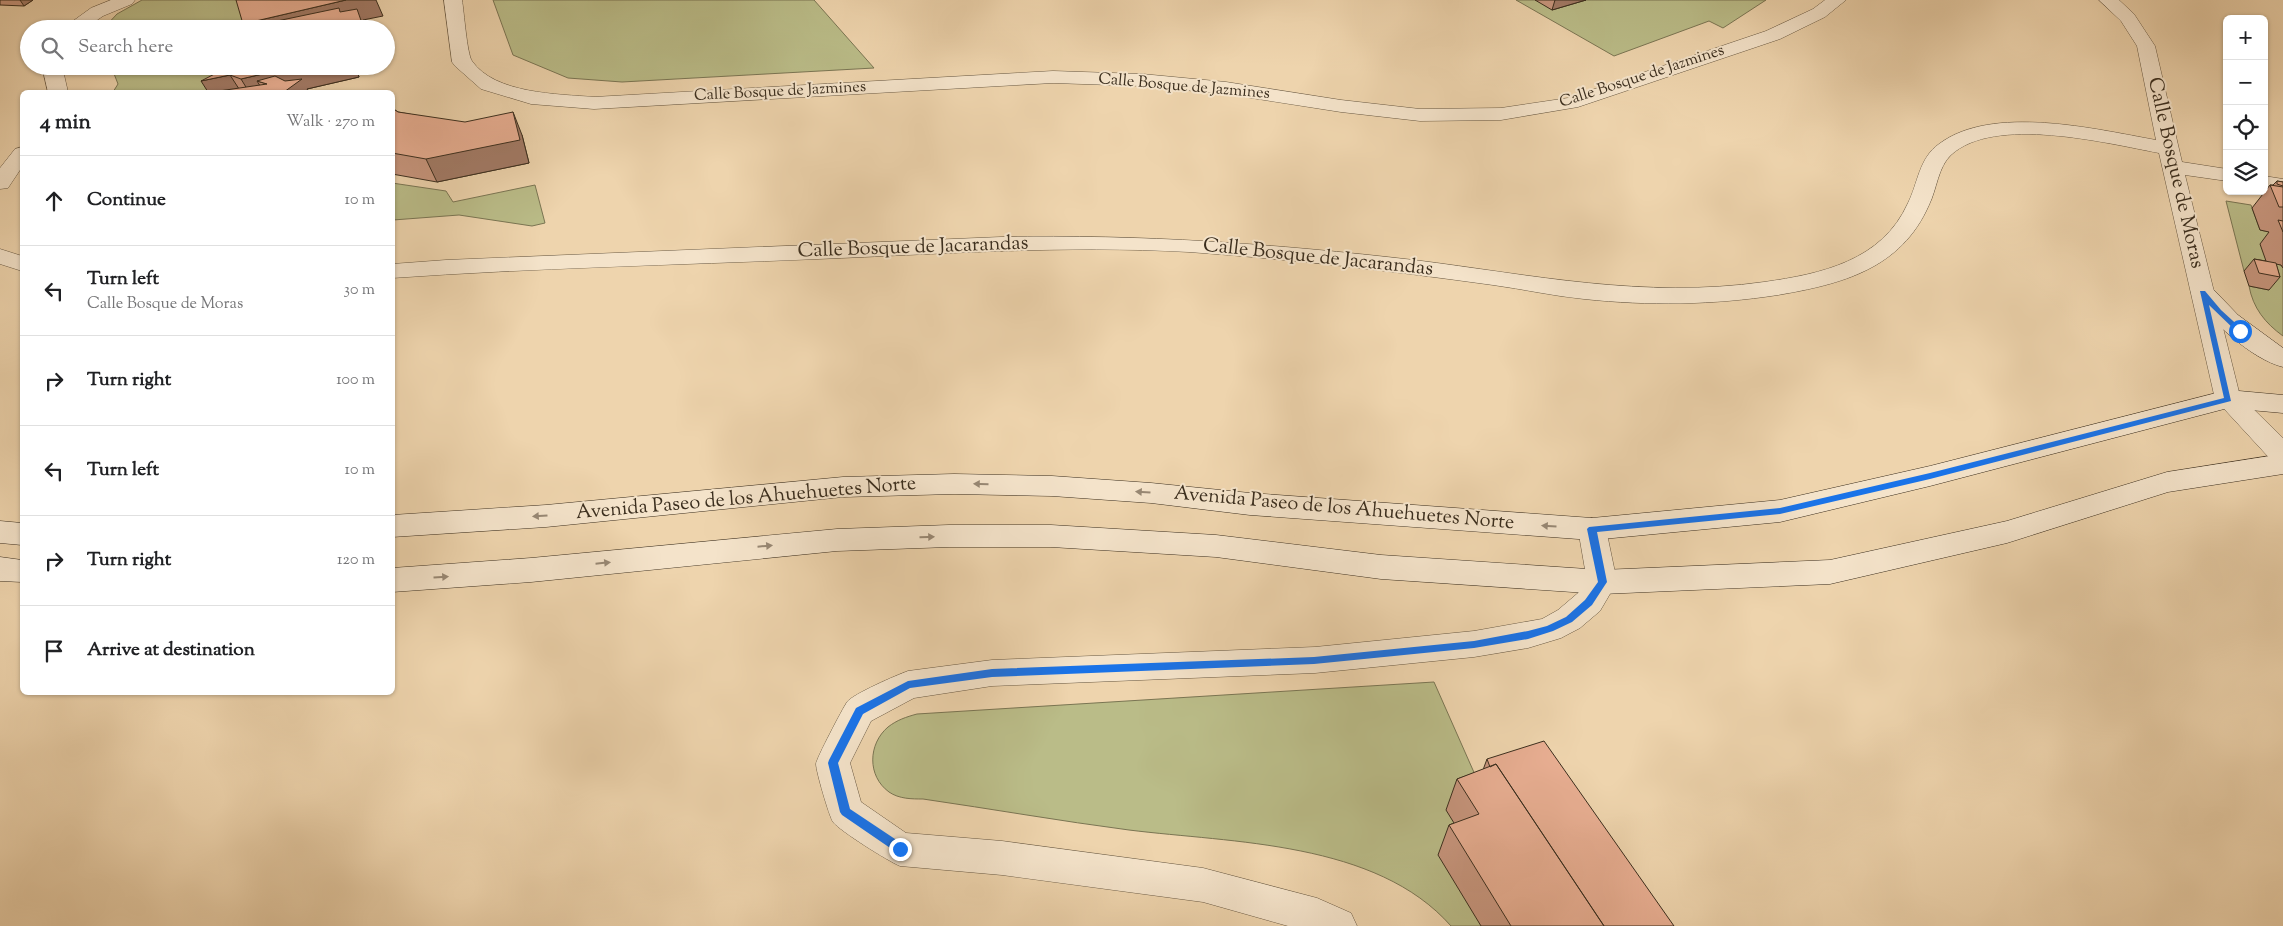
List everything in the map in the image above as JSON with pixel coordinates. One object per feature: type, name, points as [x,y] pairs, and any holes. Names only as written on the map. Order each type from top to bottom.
[{"type":"street","points":[[85,20],[97,12],[126,0]]},
{"type":"street","name":"Calle Bosque de Jazmines","points":[[453,0],[462,62],[488,85],[531,98],[594,103],[1053,77],[1142,80],[1226,88],[1341,106],[1420,115],[1501,114],[1571,103],[1773,35],[1819,13],[1837,0]]},
{"type":"street","name":"Calle Bosque de Moras","points":[[2108,0],[2128,18],[2146,46],[2170,157],[2228,399]]},
{"type":"street","points":[[54,75],[58,90]]},
{"type":"street","name":"Calle Bosque de Jacarandas","points":[[395,271],[502,262],[1078,242],[1180,244],[1285,252],[1618,295],[1674,297],[1728,294],[1807,282],[1873,260],[1893,243],[1912,220],[1934,160],[1944,149],[1959,140],[1978,134],[2006,130],[2045,129],[2170,157],[2223,175]]},
{"type":"street","points":[[0,183],[20,156]]},
{"type":"street","points":[[2268,182],[2283,184]]},
{"type":"street","points":[[0,256],[20,263]]},
{"type":"street","points":[[2203,292],[2218,311],[2240,331],[2283,359]]},
{"type":"street","points":[[2228,399],[2283,455]]},
{"type":"street","name":"Avenida Paseo de los Ahuehuetes Norte","points":[[395,526],[546,516],[842,487],[954,484],[1052,486],[1121,490],[1250,504],[1592,529],[1780,511],[1930,476],[2228,399],[2283,404]]},
{"type":"street","points":[[395,580],[531,570],[837,540],[950,536],[1051,536],[1216,546],[1381,567],[1602,582],[1830,572],[2007,532],[2167,482],[2283,464]]},
{"type":"street","points":[[1323,923],[1203,885],[1002,858],[900,849],[846,812],[833,763],[859,711],[908,684],[992,673],[1314,660],[1474,644],[1528,635],[1550,629],[1569,619],[1589,602],[1602,582],[1592,529]]},
{"type":"street","points":[[0,532],[20,534]]},
{"type":"street","points":[[0,569],[20,571]]},
{"type":"green space","points":[[142,0],[281,0],[260,20],[111,20],[117,14]]},
{"type":"green space","points":[[493,0],[814,0],[874,68],[622,82],[568,78],[513,55]]},
{"type":"green space","points":[[1516,0],[1766,0],[1723,28],[1709,21],[1614,56]]},
{"type":"green space","points":[[114,75],[268,75],[238,90],[114,90],[118,84]]},
{"type":"green space","points":[[395,183],[446,191],[453,202],[535,185],[545,223],[532,226],[459,215],[395,220]]},
{"type":"green space","points":[[2226,201],[2251,205],[2260,230],[2270,232],[2266,262],[2281,265],[2283,268],[2283,336],[2265,320],[2253,301],[2249,286],[2269,290],[2244,271]]},
{"type":"green space","points":[[1434,682],[1484,795],[1467,844],[1481,926],[1451,926],[1420,898],[1384,877],[1344,862],[1301,851],[1257,844],[1129,830],[923,799],[910,799],[889,792],[882,785],[874,769],[874,751],[881,734],[895,722],[917,714]]},
{"type":"building","points":[[236,0],[346,0],[260,20],[242,20]]},
{"type":"building","points":[[339,8],[340,12],[357,9],[361,20],[282,20]]},
{"type":"building","points":[[213,75],[230,75],[201,81]]},
{"type":"building","points":[[230,75],[258,75],[241,79]]},
{"type":"building","points":[[275,76],[285,81],[302,79],[287,90],[226,90],[267,84],[257,81]]},
{"type":"building","points":[[395,110],[465,122],[513,112],[520,140],[426,159],[395,154]]},
{"type":"building","points":[[2277,181],[2283,182],[2283,186],[2277,184]]},
{"type":"building","points":[[2270,185],[2283,187],[2283,207],[2279,207]]},
{"type":"building","points":[[2278,220],[2283,221],[2283,232]]},
{"type":"building","points":[[2254,259],[2276,263],[2280,277],[2259,273]]},
{"type":"building","points":[[1544,741],[1674,926],[1604,926],[1496,764],[1490,767],[1487,759]]},
{"type":"building","points":[[1496,764],[1604,926],[1511,926],[1449,825],[1479,814],[1457,779]]},
{"type":"route","points":[[900,849],[846,812],[833,763],[859,711],[908,684],[992,673],[1314,660],[1474,644],[1528,635],[1550,629],[1569,619],[1589,602],[1602,582],[1592,529],[1780,511],[1930,476],[2228,399],[2203,292],[2218,311],[2240,331]]}]
